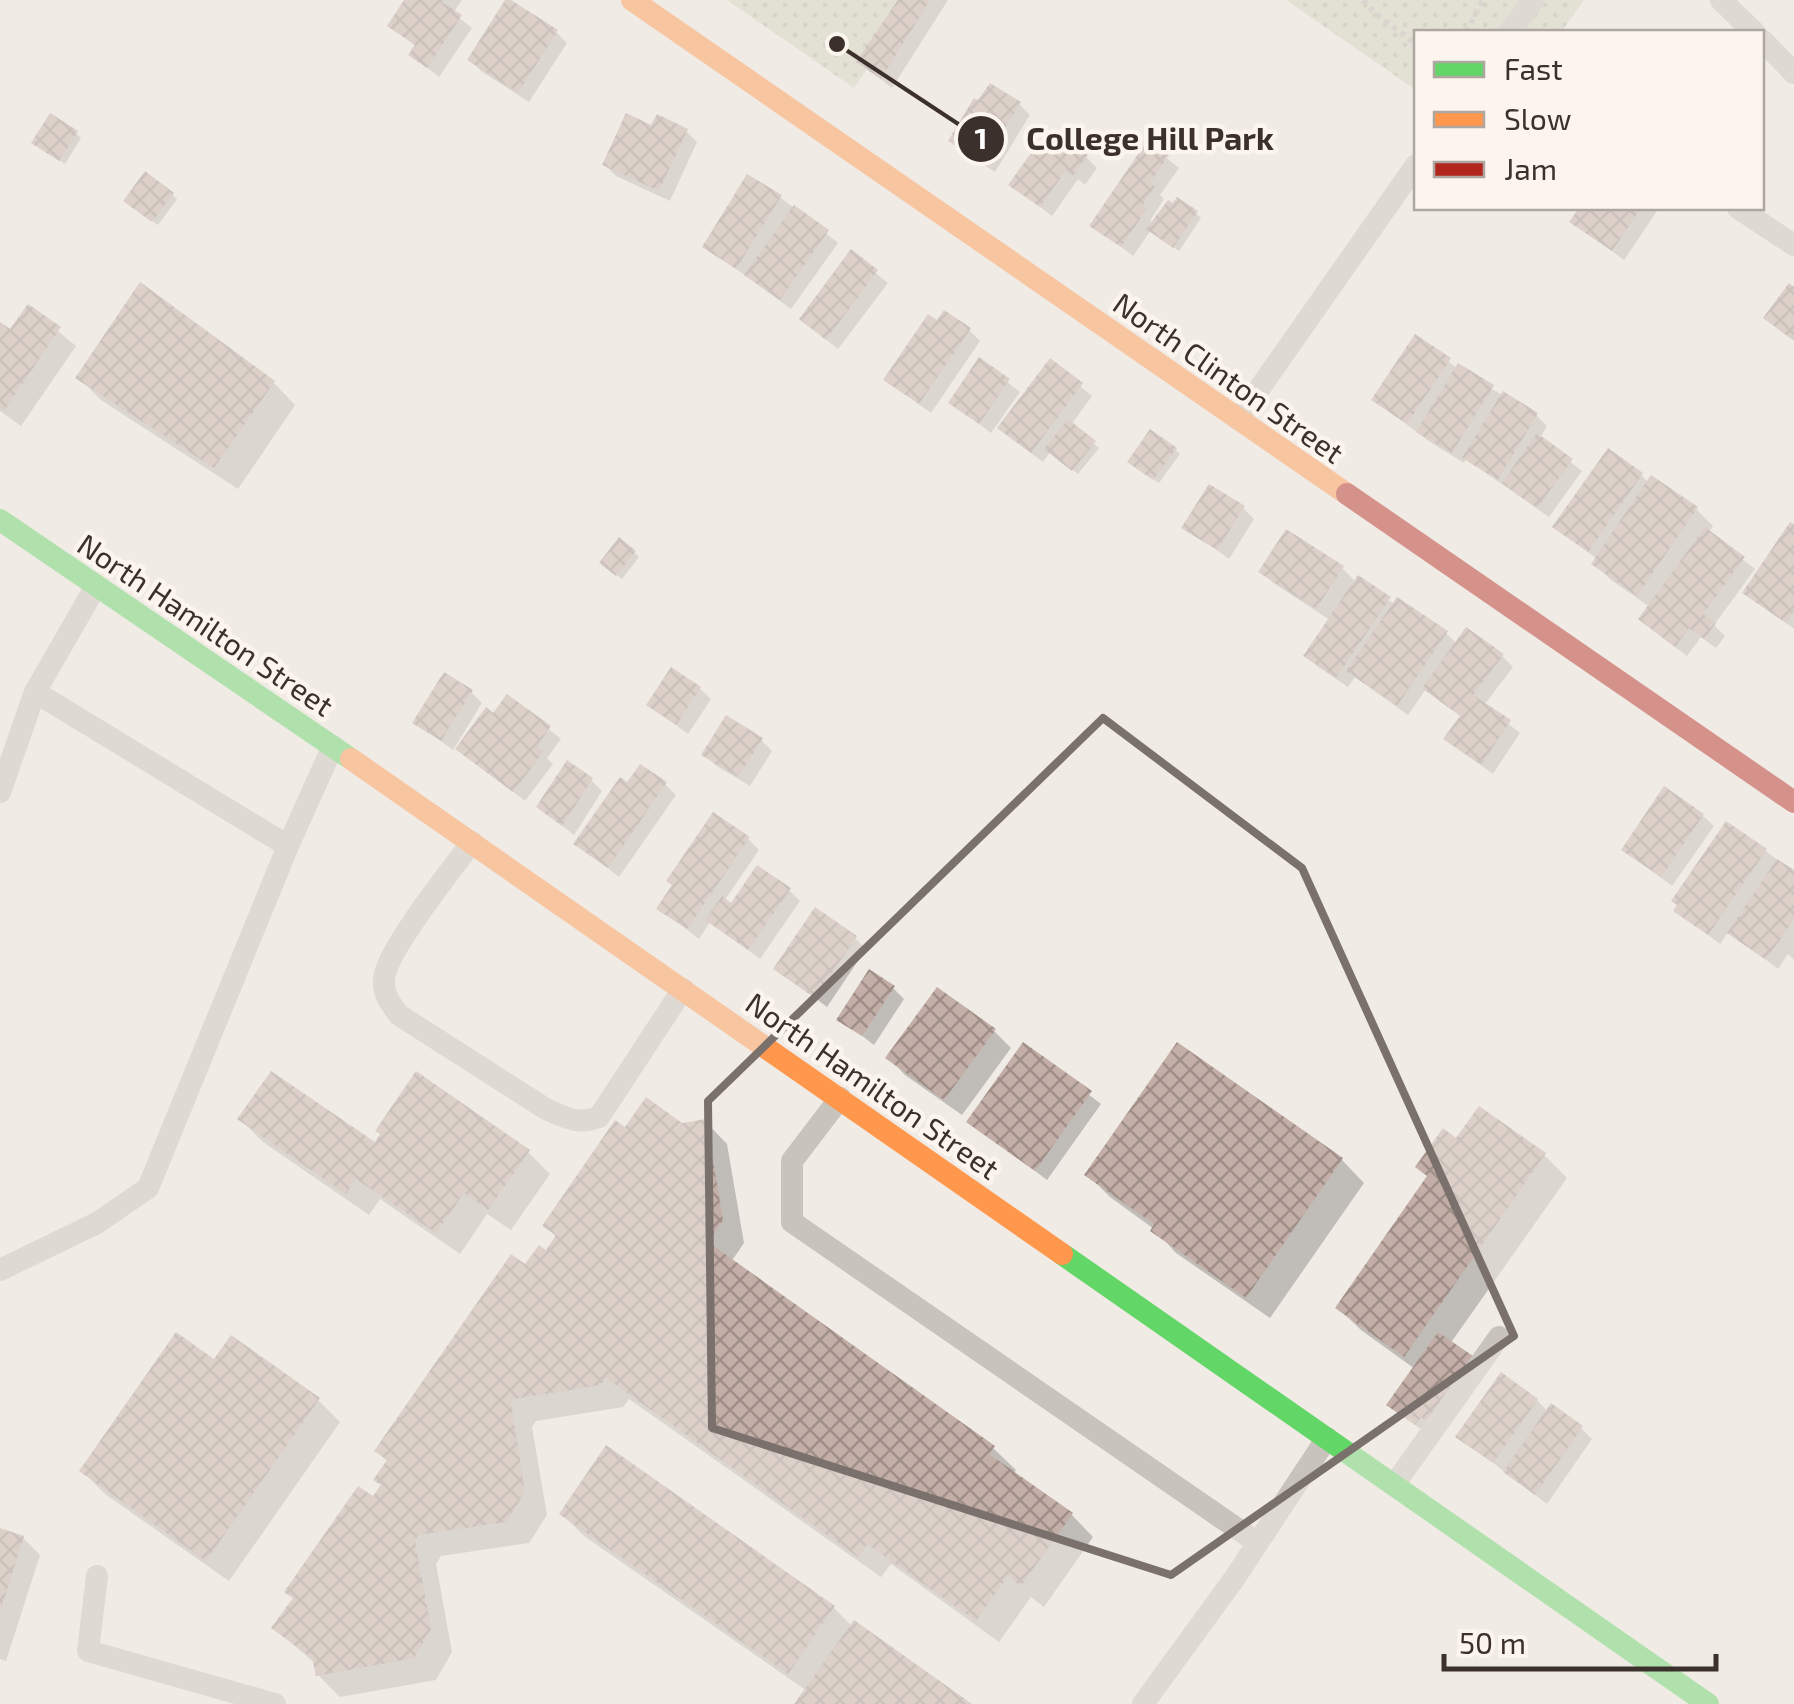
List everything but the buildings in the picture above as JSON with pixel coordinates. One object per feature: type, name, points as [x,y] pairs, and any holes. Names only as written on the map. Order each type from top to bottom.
[{"type":"street","name":"North Clinton Street","points":[[632,0],[1794,802]]},
{"type":"street","name":"North Hamilton Street","points":[[0,520],[472,842],[1708,1704]]},
{"type":"lane","points":[[1511,30],[1533,0]]},
{"type":"lane","points":[[1721,0],[1752,30]]},
{"type":"lane","points":[[1764,42],[1794,73]]},
{"type":"lane","points":[[1238,419],[1414,168]]},
{"type":"lane","points":[[1741,210],[1794,245]]},
{"type":"lane","points":[[0,792],[35,692],[96,586]]},
{"type":"lane","points":[[35,692],[288,846]]},
{"type":"lane","points":[[0,1270],[97,1223],[148,1188],[333,746]]},
{"type":"lane","points":[[472,842],[400,944],[383,976],[386,996],[400,1015],[546,1109],[585,1122],[599,1116],[683,989]]},
{"type":"lane","points":[[840,1098],[792,1162],[792,1222],[1258,1544]]},
{"type":"lane","points":[[1394,1486],[1500,1338]]},
{"type":"lane","points":[[1143,1704],[1258,1544],[1327,1438]]},
{"type":"lane","points":[[96,1576],[88,1651],[275,1704]]},
{"type":"path","points":[[1363,0],[1414,42]]},
{"type":"path","points":[[1467,30],[1483,0]]},
{"type":"highlighted area","points":[[1103,718],[1302,868],[1514,1336],[1171,1575],[712,1428],[708,1101]]},
{"type":"green space","points":[[727,0],[913,0],[854,88]]},
{"type":"green space","points":[[1286,0],[1584,0],[1562,30],[1414,30],[1414,89]]},
{"type":"traffic: fast","points":[[0,520],[351,759]]},
{"type":"traffic: fast","points":[[1062,1254],[1708,1704]]},
{"type":"traffic: slow","points":[[632,0],[1347,494]]},
{"type":"traffic: slow","points":[[351,759],[1062,1254]]},
{"type":"traffic: jam","points":[[1347,494],[1794,802]]},
{"type":"place","name":"College Hill Park","points":[[837,44]]}]
